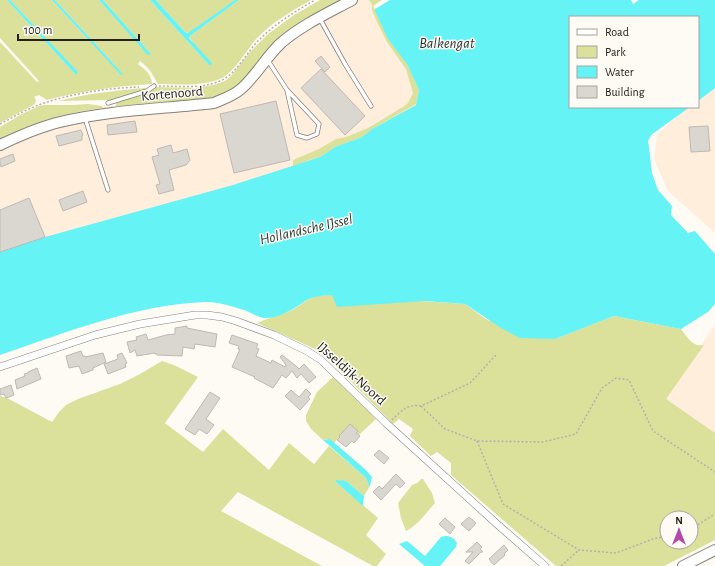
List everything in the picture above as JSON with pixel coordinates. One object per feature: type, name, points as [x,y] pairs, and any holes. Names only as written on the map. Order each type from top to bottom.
[{"type":"street","name":"Kortenoord","points":[[0,145],[45,127],[85,117],[110,113],[214,103],[228,98],[247,83],[266,58],[290,36],[304,26],[352,0]]},
{"type":"street","name":"IJsseldijk-Noord","points":[[0,366],[95,335],[173,318],[195,315],[222,317],[274,335],[307,351],[321,360],[387,424],[545,566]]},
{"type":"street","points":[[683,566],[715,550]]},
{"type":"lane","points":[[320,18],[345,64],[371,106]]},
{"type":"lane","points":[[266,58],[287,90],[319,124],[317,134],[307,138],[297,135],[287,90]]},
{"type":"lane","points":[[108,103],[147,91],[154,86]]},
{"type":"lane","points":[[85,117],[108,190]]},
{"type":"path","name":"Kortenoord","points":[[0,124],[36,106],[63,98],[126,87],[199,86],[221,81],[232,73],[258,40],[267,32],[280,21],[315,0]]},
{"type":"path","points":[[387,424],[402,410],[409,406],[421,406],[470,383],[497,354]]},
{"type":"path","points":[[421,406],[445,430],[478,441],[542,442],[576,434],[602,388],[616,378],[629,380],[653,431],[715,472]]},
{"type":"path","points":[[478,441],[503,504],[579,550],[616,553],[659,538]]},
{"type":"path","points":[[699,524],[715,514]]},
{"type":"path","points":[[561,566],[579,550]]},
{"type":"shaded area","points":[[338,0],[370,0],[439,99],[340,156],[0,257],[0,138],[51,116],[100,107],[219,95]]},
{"type":"shaded area","points":[[715,81],[715,233],[668,191],[654,159],[657,135],[686,108],[699,108],[699,96]]},
{"type":"shaded area","points":[[715,325],[715,440],[662,402]]},
{"type":"green space","points":[[0,0],[7,0],[75,74],[77,72],[10,0],[52,0],[123,74],[55,0],[99,0],[149,55],[150,53],[103,0],[150,0],[209,65],[189,37],[239,0],[311,0],[282,17],[269,27],[256,39],[236,66],[227,75],[215,81],[199,84],[158,84],[150,71],[140,61],[138,64],[146,70],[152,84],[99,89],[47,100],[39,95],[34,97],[36,100],[35,104],[0,123],[0,42],[37,82],[39,81],[0,38]]},
{"type":"green space","points":[[156,0],[235,0],[189,33],[185,32]]},
{"type":"green space","points":[[320,0],[344,0],[303,23],[240,84],[226,94],[210,99],[116,107],[116,103],[147,93],[156,87],[196,88],[225,81],[268,34],[294,15]]},
{"type":"green space","points":[[369,0],[382,0],[373,6],[407,64],[419,90],[416,104],[372,129],[362,137],[335,147],[320,157],[293,167],[293,160],[319,149],[336,139],[346,137],[368,128],[403,107],[408,103],[413,93],[406,69],[387,42],[377,22]]},
{"type":"green space","points":[[146,88],[144,90],[110,100],[58,101],[80,96]]},
{"type":"green space","points":[[88,104],[102,106],[103,108],[76,112],[37,123],[0,140],[0,127],[39,106]]},
{"type":"green space","points":[[330,295],[465,304],[487,320],[555,339],[614,316],[681,329],[693,343],[696,345],[704,345],[666,399],[715,433],[715,540],[699,548],[699,510],[659,510],[659,550],[695,550],[664,566],[556,566],[451,475],[451,463],[437,452],[431,456],[410,436],[413,429],[399,419],[393,424],[327,357],[313,348],[257,323],[292,310],[311,298]]},
{"type":"green space","points":[[162,361],[174,365],[198,377],[165,423],[203,452],[223,429],[269,470],[289,443],[314,464],[329,446],[366,478],[370,486],[364,496],[346,481],[335,481],[378,518],[366,535],[386,554],[377,566],[373,566],[238,492],[221,511],[322,566],[0,566],[0,396],[7,398],[52,422],[66,405],[78,399],[120,384]]},
{"type":"green space","points":[[333,377],[376,419],[359,435],[349,426],[334,443],[330,439],[323,440],[311,429],[306,421],[306,415],[317,392]]},
{"type":"green space","points":[[423,479],[432,493],[435,503],[418,522],[406,531],[401,518],[398,503],[412,485]]},
{"type":"water","points":[[7,0],[10,0],[78,72],[77,74],[75,74]]},
{"type":"water","points":[[52,0],[55,0],[123,74],[121,75]]},
{"type":"water","points":[[99,0],[103,0],[151,54],[147,54]]},
{"type":"water","points":[[150,0],[156,0],[185,32],[188,33],[235,0],[239,0],[189,38],[212,63],[211,65],[209,65]]},
{"type":"water","points":[[390,0],[631,0],[633,4],[639,0],[715,0],[715,88],[699,100],[699,16],[569,16],[569,108],[689,108],[651,135],[648,141],[652,173],[658,190],[672,206],[671,215],[688,233],[695,231],[715,254],[715,304],[708,312],[681,329],[614,316],[555,339],[520,338],[501,328],[465,304],[424,301],[337,307],[332,295],[327,295],[306,300],[284,314],[262,318],[232,306],[206,302],[154,308],[128,314],[76,329],[0,355],[0,252],[45,237],[233,185],[320,157],[335,147],[362,137],[372,129],[416,105],[419,90],[407,64],[388,39],[375,9]]},
{"type":"water","points":[[330,439],[372,477],[370,486],[366,478],[323,440]]},
{"type":"water","points":[[335,481],[346,481],[364,496],[363,506]]},
{"type":"water","points":[[449,536],[457,543],[456,547],[440,566],[425,566],[399,544],[407,541],[425,556],[441,537]]},
{"type":"building","points":[[321,56],[330,67],[325,72],[315,61]]},
{"type":"building","points":[[321,69],[365,116],[345,135],[301,88]]},
{"type":"building","points":[[276,101],[290,160],[234,173],[220,114]]},
{"type":"building","points":[[135,121],[137,132],[108,135],[107,125]]},
{"type":"building","points":[[708,126],[710,151],[691,152],[689,127]]},
{"type":"building","points":[[81,130],[83,135],[82,140],[59,146],[56,136]]},
{"type":"building","points":[[171,145],[173,153],[187,149],[190,160],[186,165],[169,170],[174,190],[159,194],[156,185],[160,184],[152,157],[159,155],[157,149]]},
{"type":"building","points":[[13,154],[15,161],[1,167],[0,159]]},
{"type":"building","points":[[83,191],[87,202],[63,211],[59,200]]},
{"type":"building","points":[[29,198],[45,237],[0,252],[0,210]]},
{"type":"building","points":[[187,326],[187,328],[217,334],[215,347],[195,344],[194,349],[183,347],[182,356],[157,355],[155,353],[137,356],[135,350],[130,353],[127,342],[137,340],[136,337],[146,334],[148,340],[175,334],[175,328]]},
{"type":"building","points":[[232,335],[258,344],[256,348],[259,349],[256,356],[271,363],[272,360],[285,367],[286,365],[280,357],[282,355],[299,369],[304,364],[316,377],[309,383],[301,374],[297,378],[292,371],[286,378],[282,375],[273,388],[254,378],[255,377],[232,367],[240,349],[238,349],[239,346],[229,343]]},
{"type":"building","points":[[81,351],[85,357],[103,353],[106,362],[93,368],[93,370],[82,374],[79,366],[69,368],[66,356]]},
{"type":"building","points":[[122,353],[127,363],[125,364],[126,367],[108,374],[104,364],[118,359],[117,355]]},
{"type":"building","points":[[37,368],[41,379],[17,389],[15,380],[25,376],[24,374]]},
{"type":"building","points":[[11,385],[14,395],[6,398],[4,394],[0,395],[0,389]]},
{"type":"building","points":[[306,389],[311,394],[308,397],[310,399],[300,410],[285,396],[291,390],[299,397]]},
{"type":"building","points":[[210,392],[220,398],[206,419],[214,425],[207,434],[199,429],[195,435],[185,429]]},
{"type":"building","points":[[350,424],[358,431],[356,433],[360,436],[354,443],[352,441],[346,447],[337,440]]},
{"type":"building","points":[[379,450],[389,458],[384,464],[374,455]]},
{"type":"building","points":[[396,474],[405,483],[400,488],[396,484],[381,500],[373,492],[379,486],[382,489]]},
{"type":"building","points":[[469,517],[476,523],[469,531],[461,524]]},
{"type":"building","points":[[445,518],[455,527],[450,534],[439,524]]},
{"type":"building","points":[[477,542],[482,547],[480,549],[483,552],[481,552],[469,564],[465,561],[473,552],[466,552]]},
{"type":"building","points":[[504,545],[508,550],[504,554],[505,555],[494,565],[489,559]]},
{"type":"water label","name":"Balkengat","points":[[447,43]]},
{"type":"water label","name":"Hollandsche IJssel","points":[[306,229]]}]
